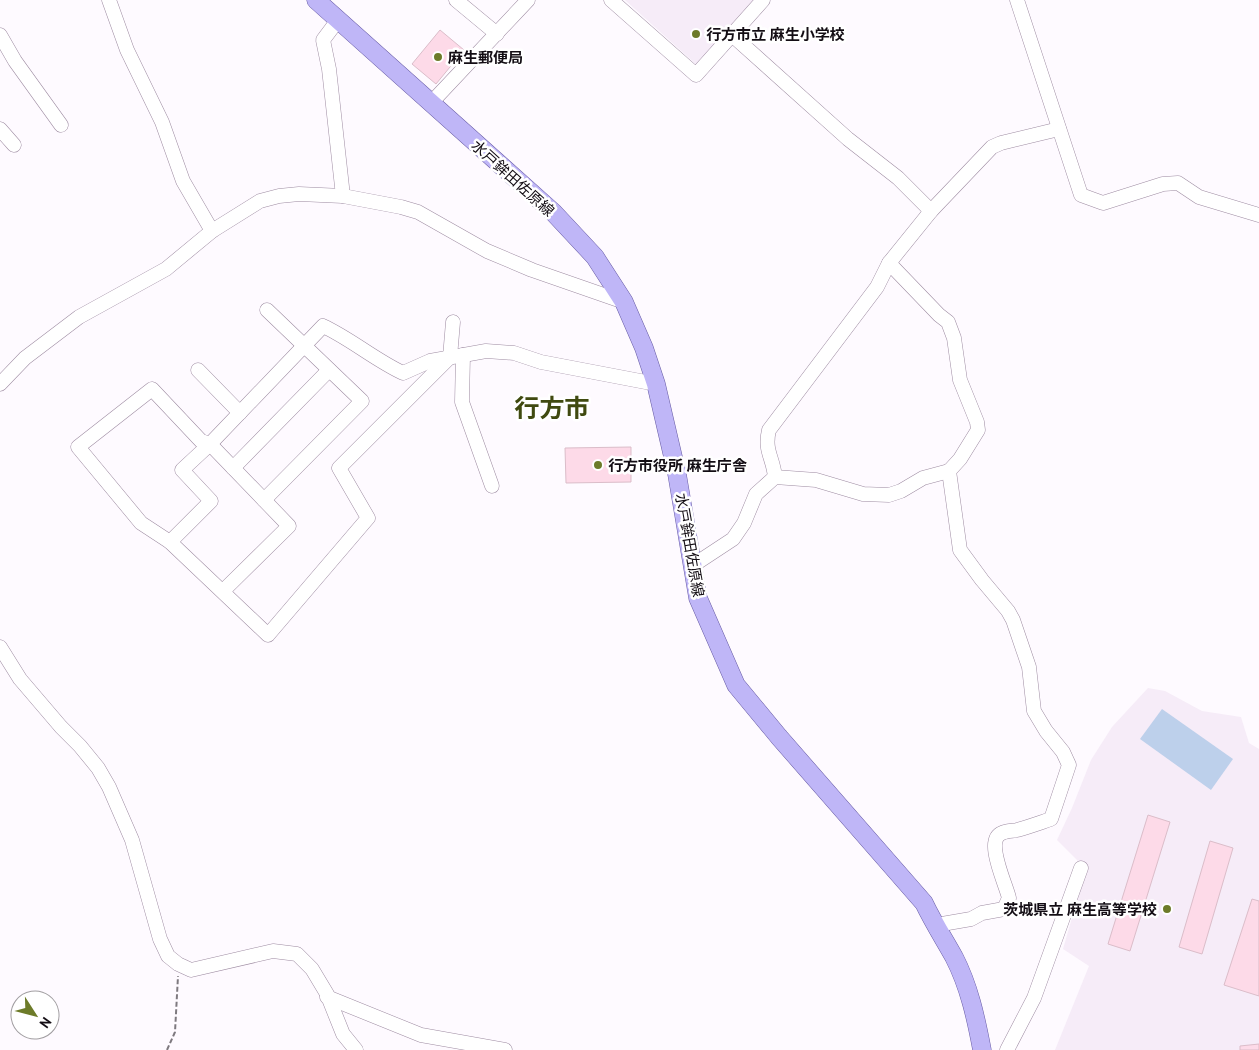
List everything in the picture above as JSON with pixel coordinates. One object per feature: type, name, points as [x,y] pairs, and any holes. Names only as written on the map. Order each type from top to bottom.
[{"type":"main road","name":"水戸鉾田佐原線","points":[[316,0],[553,212],[595,257],[624,302],[644,348],[656,384],[677,474],[698,598],[736,685],[924,903],[936,929],[954,958],[969,995],[982,1050]]},
{"type":"street","points":[[109,0],[127,50],[162,122],[183,181],[212,231]]},
{"type":"street","points":[[456,0],[497,34]]},
{"type":"street","points":[[430,103],[528,0]]},
{"type":"street","points":[[610,0],[696,75],[763,0]]},
{"type":"street","points":[[1017,0],[1081,195],[1103,203],[1163,184],[1178,183],[1199,197],[1259,215]]},
{"type":"street","points":[[338,20],[323,40],[329,69],[343,196]]},
{"type":"street","points":[[0,35],[15,61],[61,125]]},
{"type":"street","points":[[732,35],[848,139],[898,178],[930,211]]},
{"type":"street","points":[[0,129],[14,145]]},
{"type":"street","points":[[775,477],[774,467],[768,452],[767,441],[770,430],[877,286],[889,263],[930,211],[992,147],[1001,143],[1059,129]]},
{"type":"street","points":[[0,384],[25,358],[79,317],[166,270],[212,231],[260,201],[279,196],[299,194],[343,196],[418,212],[487,251],[532,270],[624,302]]},
{"type":"street","points":[[692,566],[733,538],[744,523],[756,494],[775,477],[816,480],[863,494],[889,495],[901,491],[924,478],[949,471],[960,459],[978,430],[977,422],[960,380],[954,338],[948,322],[889,263]]},
{"type":"street","points":[[264,500],[362,400],[267,310]]},
{"type":"street","points":[[453,322],[462,402],[492,486]]},
{"type":"street","points":[[170,542],[211,501],[182,470],[210,444],[323,326],[338,333],[387,365],[403,373],[430,361],[486,351],[514,353],[541,362],[656,384]]},
{"type":"street","points":[[223,591],[289,526],[210,444],[201,441],[152,389],[78,447],[141,523],[170,542],[268,635],[368,518],[339,468],[457,356]]},
{"type":"street","points":[[198,370],[240,413]]},
{"type":"street","points":[[233,468],[329,370]]},
{"type":"street","points":[[936,929],[942,924],[970,919],[982,913],[1004,909],[1009,898],[995,852],[997,836],[1002,832],[1016,830],[1050,819],[1069,765],[1063,752],[1034,712],[1029,667],[1013,620],[960,550],[949,471]]},
{"type":"street","points":[[0,646],[20,679],[80,746],[98,768],[109,787],[132,840],[160,939],[168,956],[178,964],[192,970],[273,951],[297,954],[312,969],[343,1034],[356,1050]]},
{"type":"street","points":[[1007,1050],[1034,998],[1058,937],[1068,902],[1081,868]]},
{"type":"street","points":[[327,997],[421,1035],[505,1050]]},
{"type":"path","points":[[167,1050],[175,1032],[178,964]]},
{"type":"shaded area","name":"行方市立 麻生小学校","points":[[625,0],[760,0],[699,67]]},
{"type":"shaded area","name":"茨城県立 麻生高等学校","points":[[1148,688],[1165,691],[1202,711],[1241,717],[1249,743],[1259,749],[1259,1050],[1055,1050],[1089,966],[1063,949],[1086,869],[1057,840],[1091,760],[1112,727]]},
{"type":"water","points":[[1162,709],[1233,759],[1211,790],[1140,739]]},
{"type":"building","points":[[440,30],[464,50],[436,84],[412,64]]},
{"type":"building","name":"行方市役所 麻生庁舎","points":[[631,447],[631,482],[566,483],[565,448]]},
{"type":"building","points":[[1148,815],[1170,822],[1130,951],[1108,944]]},
{"type":"building","points":[[1210,841],[1233,848],[1202,954],[1179,947]]},
{"type":"building","points":[[1252,899],[1259,901],[1259,996],[1224,985]]},
{"type":"building","points":[[1259,1044],[1259,1050],[1240,1050],[1240,1046]]},
{"type":"place","name":"行方市立 麻生小学校","points":[[696,34]]},
{"type":"place","name":"麻生郵便局","points":[[438,57]]},
{"type":"place","name":"行方市役所 麻生庁舎","points":[[598,465]]},
{"type":"place","name":"茨城県立 麻生高等学校","points":[[1167,909]]},
{"type":"district","name":"行方市","points":[[552,408]]}]
